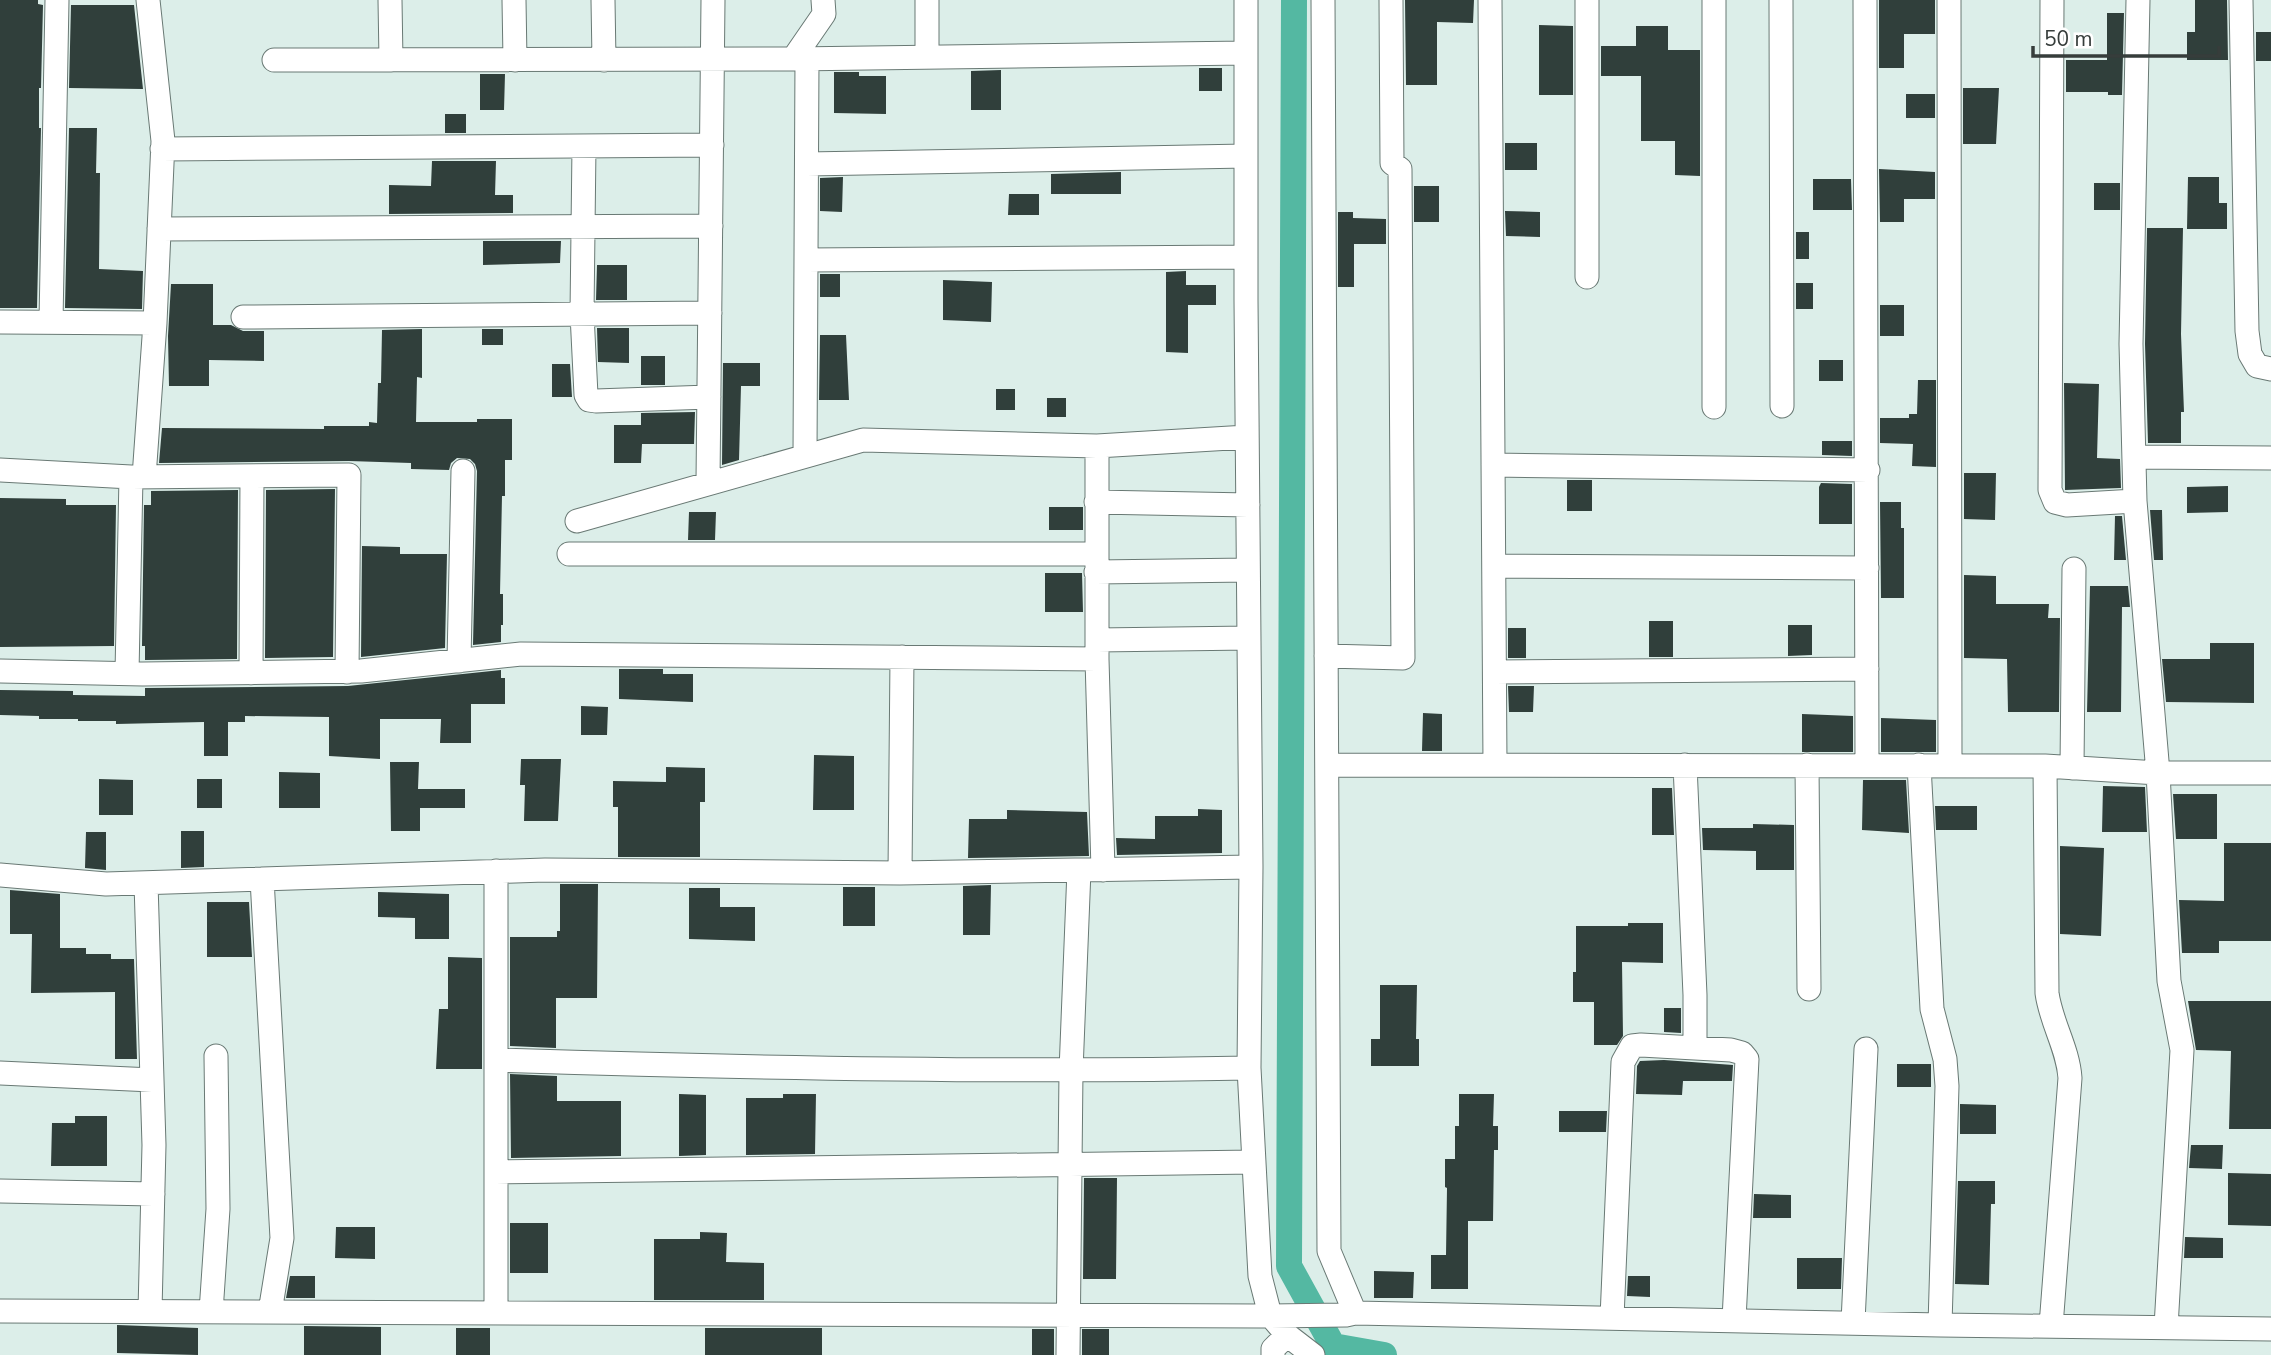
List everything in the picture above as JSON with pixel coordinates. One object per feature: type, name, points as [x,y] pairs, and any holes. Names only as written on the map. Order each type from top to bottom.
[{"type":"street","points":[[51,323],[57,0]]},
{"type":"street","points":[[127,673],[137,477],[155,323],[162,149],[148,0]]},
{"type":"street","points":[[390,0],[391,60]]},
{"type":"street","points":[[514,0],[515,60]]},
{"type":"street","points":[[603,0],[604,60]]},
{"type":"street","points":[[708,482],[713,0]]},
{"type":"street","points":[[805,456],[807,164],[800,59],[824,14],[823,0]]},
{"type":"street","points":[[927,0],[927,57]]},
{"type":"street","points":[[1246,0],[1251,867],[1249,1068],[1260,1276],[1281,1322],[1313,1355]]},
{"type":"street","points":[[1323,0],[1329,1251],[1350,1314]]},
{"type":"street","points":[[1326,656],[1403,658],[1400,169],[1392,163],[1391,0]]},
{"type":"street","points":[[1490,0],[1495,765]]},
{"type":"street","points":[[1587,0],[1587,277]]},
{"type":"street","points":[[1714,0],[1714,407]]},
{"type":"street","points":[[1781,0],[1782,406]]},
{"type":"street","points":[[1865,0],[1867,765]]},
{"type":"street","points":[[1949,0],[1950,765]]},
{"type":"street","points":[[2052,0],[2050,489],[2055,502],[2067,505],[2136,501]]},
{"type":"street","points":[[2138,0],[2131,344],[2134,457],[2158,773],[2169,981],[2182,1050],[2166,1327]]},
{"type":"street","points":[[2241,0],[2247,331],[2250,354],[2257,366],[2271,369]]},
{"type":"street","points":[[274,60],[800,59],[1246,53]]},
{"type":"street","points":[[162,149],[712,145]]},
{"type":"street","points":[[584,146],[582,314],[586,395],[589,400],[709,397]]},
{"type":"street","points":[[807,164],[1246,156]]},
{"type":"street","points":[[159,229],[712,226]]},
{"type":"street","points":[[806,261],[1246,257]]},
{"type":"street","points":[[243,317],[710,313]]},
{"type":"street","points":[[0,323],[155,323]]},
{"type":"street","points":[[577,521],[863,440],[1097,446],[1247,437]]},
{"type":"street","points":[[1097,446],[1097,649],[1103,870]]},
{"type":"street","points":[[2134,457],[2271,458]]},
{"type":"street","points":[[1493,465],[1868,470]]},
{"type":"street","points":[[0,470],[137,477],[349,475],[347,672]]},
{"type":"street","points":[[459,661],[463,471]]},
{"type":"street","points":[[251,673],[252,477]]},
{"type":"street","points":[[1096,502],[1248,505]]},
{"type":"street","points":[[569,554],[1096,563],[1248,570]]},
{"type":"street","points":[[1494,566],[1867,568]]},
{"type":"street","points":[[2072,768],[2074,569]]},
{"type":"street","points":[[0,671],[347,672],[521,654],[902,657],[1097,649],[1249,638]]},
{"type":"street","points":[[900,873],[902,657]]},
{"type":"street","points":[[1495,672],[1867,669]]},
{"type":"street","points":[[1327,765],[1950,765],[2045,766],[2158,773],[2271,773]]},
{"type":"street","points":[[1685,765],[1695,1047]]},
{"type":"street","points":[[1807,765],[1809,989]]},
{"type":"street","points":[[1919,765],[1932,1009],[1945,1059],[1947,1086],[1940,1325]]},
{"type":"street","points":[[2045,766],[2047,993],[2053,1023],[2069,1061],[2070,1078],[2051,1326]]},
{"type":"street","points":[[0,876],[106,884],[496,871],[900,873],[1251,867]]},
{"type":"street","points":[[1068,1355],[1071,1071],[1079,870]]},
{"type":"street","points":[[496,871],[496,1313]]},
{"type":"street","points":[[262,879],[282,1238],[270,1312]]},
{"type":"street","points":[[146,883],[152,1080],[150,1311]]},
{"type":"street","points":[[1612,1318],[1623,1062],[1632,1046],[1695,1047],[1731,1050],[1742,1053],[1747,1059],[1734,1321]]},
{"type":"street","points":[[1853,1322],[1866,1049]]},
{"type":"street","points":[[211,1312],[218,1209],[216,1056]]},
{"type":"street","points":[[496,1060],[770,1069],[1071,1071],[1249,1068]]},
{"type":"street","points":[[0,1073],[152,1080]]},
{"type":"street","points":[[496,1172],[1072,1163],[1254,1163]]},
{"type":"street","points":[[0,1191],[153,1194]]},
{"type":"street","points":[[0,1311],[1068,1315],[1281,1322],[1350,1314],[2271,1329]]},
{"type":"street","points":[[1273,1355],[1281,1322]]},
{"type":"building","points":[[0,0],[38,0],[38,4],[43,5],[39,88],[41,128],[37,308],[0,308]]},
{"type":"building","points":[[1405,0],[1474,0],[1473,23],[1437,22],[1437,85],[1406,85]]},
{"type":"building","points":[[1879,0],[1935,0],[1935,34],[1904,34],[1904,68],[1879,68]]},
{"type":"building","points":[[2195,0],[2227,0],[2228,60],[2187,60],[2187,32],[2195,32]]},
{"type":"building","points":[[71,5],[134,5],[143,89],[69,88]]},
{"type":"building","points":[[2107,13],[2124,13],[2122,95],[2108,95],[2108,92],[2066,92],[2066,60],[2107,60]]},
{"type":"building","points":[[1539,25],[1573,26],[1573,95],[1539,95]]},
{"type":"building","points":[[1636,26],[1668,26],[1668,50],[1700,50],[1700,176],[1675,175],[1675,141],[1641,141],[1641,76],[1601,76],[1601,46],[1636,46]]},
{"type":"building","points":[[2256,32],[2271,32],[2271,61],[2256,61]]},
{"type":"building","points":[[1199,68],[1222,68],[1222,91],[1199,91]]},
{"type":"building","points":[[1001,70],[1001,110],[971,110],[971,71]]},
{"type":"building","points":[[834,72],[886,76],[886,114],[834,113]]},
{"type":"building","points":[[480,74],[505,74],[504,110],[480,110]]},
{"type":"building","points":[[1963,88],[1999,88],[1996,144],[1963,144]]},
{"type":"building","points":[[1906,94],[1935,94],[1935,118],[1906,118]]},
{"type":"building","points":[[445,114],[466,114],[466,133],[445,133]]},
{"type":"building","points":[[69,128],[97,128],[96,173],[100,173],[99,269],[143,271],[142,309],[65,308]]},
{"type":"building","points":[[1505,143],[1537,143],[1537,170],[1505,170]]},
{"type":"building","points":[[432,161],[496,161],[495,195],[513,195],[513,213],[389,214],[389,185],[431,186]]},
{"type":"building","points":[[1879,169],[1935,172],[1935,199],[1904,199],[1904,222],[1880,222]]},
{"type":"building","points":[[1121,172],[1121,194],[1051,194],[1051,174]]},
{"type":"building","points":[[843,177],[842,212],[820,211],[820,178]]},
{"type":"building","points":[[2188,177],[2219,177],[2219,203],[2227,203],[2227,229],[2187,229]]},
{"type":"building","points":[[1813,179],[1851,179],[1852,210],[1813,210]]},
{"type":"building","points":[[2094,183],[2120,183],[2120,210],[2094,210]]},
{"type":"building","points":[[1414,186],[1439,186],[1439,222],[1414,222]]},
{"type":"building","points":[[1009,194],[1039,194],[1039,215],[1008,215]]},
{"type":"building","points":[[1505,211],[1540,212],[1540,237],[1506,236]]},
{"type":"building","points":[[1338,212],[1353,212],[1353,218],[1386,219],[1386,244],[1354,244],[1354,287],[1338,287]]},
{"type":"building","points":[[2147,228],[2183,228],[2181,334],[2184,412],[2181,412],[2181,443],[2148,443],[2145,344]]},
{"type":"building","points":[[1796,232],[1809,232],[1809,259],[1796,259]]},
{"type":"building","points":[[483,241],[561,241],[560,263],[483,265]]},
{"type":"building","points":[[597,265],[627,265],[627,300],[596,300]]},
{"type":"building","points":[[1186,271],[1186,285],[1216,285],[1216,305],[1188,305],[1188,353],[1166,352],[1166,272]]},
{"type":"building","points":[[820,274],[840,274],[840,297],[820,297]]},
{"type":"building","points":[[943,280],[992,282],[991,322],[943,320]]},
{"type":"building","points":[[1796,283],[1813,283],[1813,309],[1796,309]]},
{"type":"building","points":[[171,284],[213,284],[213,325],[231,325],[243,331],[264,331],[264,361],[209,360],[209,386],[169,386]]},
{"type":"building","points":[[1880,305],[1904,305],[1904,336],[1880,336]]},
{"type":"building","points":[[597,328],[629,328],[629,363],[598,362]]},
{"type":"building","points":[[422,329],[422,378],[417,377],[416,422],[512,419],[512,460],[505,460],[505,496],[502,496],[501,642],[473,645],[477,471],[470,459],[457,458],[451,463],[449,470],[411,469],[411,463],[349,461],[159,463],[162,428],[324,429],[324,426],[369,426],[369,422],[377,423],[382,330]]},
{"type":"building","points":[[482,329],[503,329],[503,345],[482,345]]},
{"type":"building","points":[[820,335],[846,335],[849,400],[819,400]]},
{"type":"building","points":[[641,356],[665,356],[665,385],[641,385]]},
{"type":"building","points":[[1819,360],[1843,360],[1843,381],[1819,381]]},
{"type":"building","points":[[723,363],[760,363],[760,386],[741,386],[739,460],[722,465]]},
{"type":"building","points":[[552,364],[570,364],[572,397],[552,397]]},
{"type":"building","points":[[1918,380],[1936,380],[1936,467],[1912,466],[1913,444],[1880,443],[1880,418],[1909,418],[1909,414],[1917,414]]},
{"type":"building","points":[[2064,383],[2099,384],[2097,458],[2120,459],[2121,488],[2065,490]]},
{"type":"building","points":[[996,389],[1015,389],[1015,410],[996,410]]},
{"type":"building","points":[[1047,398],[1066,398],[1066,417],[1047,417]]},
{"type":"building","points":[[695,412],[694,444],[642,444],[641,463],[614,463],[614,425],[641,425],[641,413]]},
{"type":"building","points":[[1822,441],[1852,441],[1852,456],[1822,455]]},
{"type":"building","points":[[1964,473],[1996,473],[1995,520],[1964,519]]},
{"type":"building","points":[[1567,480],[1592,480],[1592,511],[1567,511]]},
{"type":"building","points":[[1821,483],[1852,484],[1852,524],[1819,524]]},
{"type":"building","points":[[2228,486],[2228,512],[2187,513],[2187,487]]},
{"type":"building","points":[[335,489],[333,657],[265,658],[266,490]]},
{"type":"building","points":[[238,490],[237,659],[145,660],[145,646],[142,646],[144,505],[151,505],[151,491]]},
{"type":"building","points":[[0,498],[66,499],[66,505],[116,505],[114,646],[0,647]]},
{"type":"building","points":[[1880,502],[1901,502],[1901,528],[1904,528],[1904,598],[1881,598]]},
{"type":"building","points":[[1049,507],[1083,507],[1083,530],[1049,530]]},
{"type":"building","points":[[2150,510],[2162,510],[2163,560],[2154,560]]},
{"type":"building","points":[[689,512],[716,512],[715,540],[688,540]]},
{"type":"building","points":[[2115,516],[2122,516],[2126,560],[2114,560]]},
{"type":"building","points":[[362,546],[400,547],[400,554],[447,554],[445,648],[361,657]]},
{"type":"building","points":[[1045,573],[1082,573],[1083,612],[1045,612]]},
{"type":"building","points":[[1964,575],[1996,576],[1996,604],[2049,604],[2048,618],[2060,618],[2059,712],[2008,712],[2007,659],[1964,658]]},
{"type":"building","points":[[2090,586],[2128,586],[2130,607],[2122,607],[2121,712],[2087,712]]},
{"type":"building","points":[[1649,621],[1673,621],[1673,657],[1649,657]]},
{"type":"building","points":[[1788,625],[1812,625],[1812,655],[1788,656]]},
{"type":"building","points":[[1508,628],[1526,628],[1526,658],[1508,658]]},
{"type":"building","points":[[2210,643],[2254,643],[2254,703],[2166,702],[2162,659],[2210,659]]},
{"type":"building","points":[[619,669],[663,669],[663,674],[693,674],[693,702],[619,699]]},
{"type":"building","points":[[501,670],[501,678],[505,678],[505,704],[471,704],[471,743],[440,743],[441,719],[380,719],[380,759],[329,756],[329,717],[245,716],[245,722],[228,722],[228,756],[204,756],[204,722],[116,724],[116,721],[0,715],[0,690],[145,696],[145,688],[348,686]]},
{"type":"building","points":[[1508,686],[1534,686],[1533,712],[1509,712]]},
{"type":"building","points":[[581,706],[608,707],[607,735],[581,735]]},
{"type":"building","points":[[1423,713],[1442,714],[1442,751],[1422,751]]},
{"type":"building","points":[[1802,714],[1853,716],[1853,752],[1802,752]]},
{"type":"building","points":[[1881,718],[1936,720],[1936,752],[1881,752]]},
{"type":"building","points":[[814,755],[854,756],[854,810],[813,810]]},
{"type":"building","points":[[521,759],[561,759],[558,821],[524,821],[525,785],[520,785]]},
{"type":"building","points":[[390,762],[419,762],[418,789],[465,789],[465,808],[420,808],[420,831],[391,831]]},
{"type":"building","points":[[666,767],[705,768],[705,802],[700,802],[700,857],[618,857],[618,807],[613,807],[613,781],[666,782]]},
{"type":"building","points":[[279,772],[320,773],[320,808],[279,808]]},
{"type":"building","points":[[99,779],[133,780],[133,815],[99,815]]},
{"type":"building","points":[[197,779],[222,779],[222,808],[197,808]]},
{"type":"building","points":[[1863,780],[1906,780],[1909,833],[1862,830]]},
{"type":"building","points":[[2103,786],[2145,787],[2147,832],[2102,832]]},
{"type":"building","points":[[1652,788],[1672,788],[1674,835],[1652,835]]},
{"type":"building","points":[[2173,794],[2217,794],[2217,839],[2176,839]]},
{"type":"building","points":[[1935,806],[1977,806],[1977,830],[1936,830]]},
{"type":"building","points":[[1198,809],[1222,810],[1222,853],[1117,855],[1116,838],[1155,839],[1155,816],[1198,816]]},
{"type":"building","points":[[1007,810],[1087,812],[1089,856],[968,858],[969,819],[1007,819]]},
{"type":"building","points":[[1753,824],[1794,825],[1794,870],[1756,870],[1756,851],[1703,850],[1702,828],[1753,828]]},
{"type":"building","points":[[181,831],[204,831],[204,867],[181,868]]},
{"type":"building","points":[[86,832],[106,832],[106,870],[85,868]]},
{"type":"building","points":[[2224,843],[2271,843],[2271,941],[2219,941],[2219,953],[2182,953],[2179,900],[2224,901]]},
{"type":"building","points":[[2060,846],[2104,848],[2101,936],[2060,934]]},
{"type":"building","points":[[560,884],[598,884],[597,998],[556,998],[556,1048],[510,1046],[510,937],[557,937],[557,931],[560,931]]},
{"type":"building","points":[[991,885],[990,935],[963,935],[963,886]]},
{"type":"building","points":[[843,887],[875,887],[875,926],[843,926]]},
{"type":"building","points":[[689,888],[720,888],[720,907],[755,907],[755,941],[689,939]]},
{"type":"building","points":[[10,890],[60,894],[60,948],[86,948],[86,954],[111,954],[111,959],[134,959],[137,1059],[115,1059],[115,992],[31,993],[32,934],[10,934]]},
{"type":"building","points":[[378,892],[449,894],[449,939],[415,939],[415,918],[378,917]]},
{"type":"building","points":[[207,902],[249,902],[252,957],[207,957]]},
{"type":"building","points":[[1628,923],[1663,923],[1663,963],[1622,962],[1623,1036],[1617,1045],[1594,1045],[1594,1002],[1573,1002],[1576,926],[1628,926]]},
{"type":"building","points":[[448,957],[482,958],[482,1069],[436,1069],[439,1009],[448,1009]]},
{"type":"building","points":[[1380,985],[1417,985],[1416,1039],[1419,1039],[1419,1066],[1371,1066],[1371,1039],[1380,1039]]},
{"type":"building","points":[[2188,1001],[2271,1001],[2271,1129],[2229,1129],[2231,1051],[2196,1050]]},
{"type":"building","points":[[1664,1008],[1681,1008],[1681,1033],[1664,1032]]},
{"type":"building","points":[[1640,1061],[1733,1065],[1732,1081],[1683,1081],[1682,1095],[1636,1094],[1637,1066]]},
{"type":"building","points":[[1897,1064],[1931,1064],[1931,1087],[1897,1087]]},
{"type":"building","points":[[510,1074],[557,1076],[557,1101],[621,1101],[621,1156],[511,1158]]},
{"type":"building","points":[[679,1094],[706,1095],[706,1155],[679,1156]]},
{"type":"building","points":[[783,1094],[816,1094],[815,1154],[746,1155],[746,1098],[783,1098]]},
{"type":"building","points":[[1459,1094],[1494,1094],[1493,1126],[1498,1126],[1498,1150],[1494,1150],[1493,1221],[1468,1221],[1468,1289],[1431,1289],[1431,1255],[1446,1255],[1445,1159],[1455,1159]]},
{"type":"building","points":[[1960,1104],[1996,1105],[1996,1134],[1960,1134]]},
{"type":"building","points":[[1559,1111],[1607,1111],[1606,1132],[1559,1132]]},
{"type":"building","points":[[75,1116],[107,1116],[107,1166],[51,1166],[52,1123],[75,1123]]},
{"type":"building","points":[[2191,1145],[2223,1145],[2222,1169],[2189,1168]]},
{"type":"building","points":[[2228,1173],[2271,1174],[2271,1226],[2228,1225]]},
{"type":"building","points":[[1084,1178],[1117,1178],[1116,1279],[1083,1279]]},
{"type":"building","points":[[1958,1181],[1995,1181],[1995,1204],[1991,1204],[1989,1285],[1955,1284]]},
{"type":"building","points":[[1754,1194],[1791,1195],[1791,1218],[1753,1218]]},
{"type":"building","points":[[510,1223],[548,1223],[548,1273],[510,1273]]},
{"type":"building","points":[[336,1227],[375,1227],[375,1259],[335,1258]]},
{"type":"building","points":[[700,1232],[727,1233],[726,1262],[764,1263],[764,1300],[654,1300],[654,1239],[700,1239]]},
{"type":"building","points":[[2185,1237],[2223,1238],[2223,1258],[2184,1258]]},
{"type":"building","points":[[1797,1258],[1842,1258],[1841,1289],[1797,1289]]},
{"type":"building","points":[[1374,1271],[1414,1272],[1413,1298],[1374,1298]]},
{"type":"building","points":[[290,1276],[315,1276],[315,1298],[286,1298]]},
{"type":"building","points":[[1628,1276],[1650,1276],[1650,1297],[1627,1296]]},
{"type":"building","points":[[117,1325],[198,1328],[198,1355],[117,1353]]},
{"type":"building","points":[[304,1326],[381,1327],[381,1355],[304,1355]]},
{"type":"building","points":[[456,1328],[490,1328],[490,1355],[456,1355]]},
{"type":"building","points":[[705,1328],[822,1328],[822,1355],[705,1355]]},
{"type":"building","points":[[1032,1329],[1054,1329],[1054,1355],[1032,1355]]},
{"type":"building","points":[[1082,1329],[1109,1329],[1109,1355],[1082,1355]]},
{"type":"waterway","points":[[1294,0],[1289,1266],[1333,1346],[1384,1355]]}]
